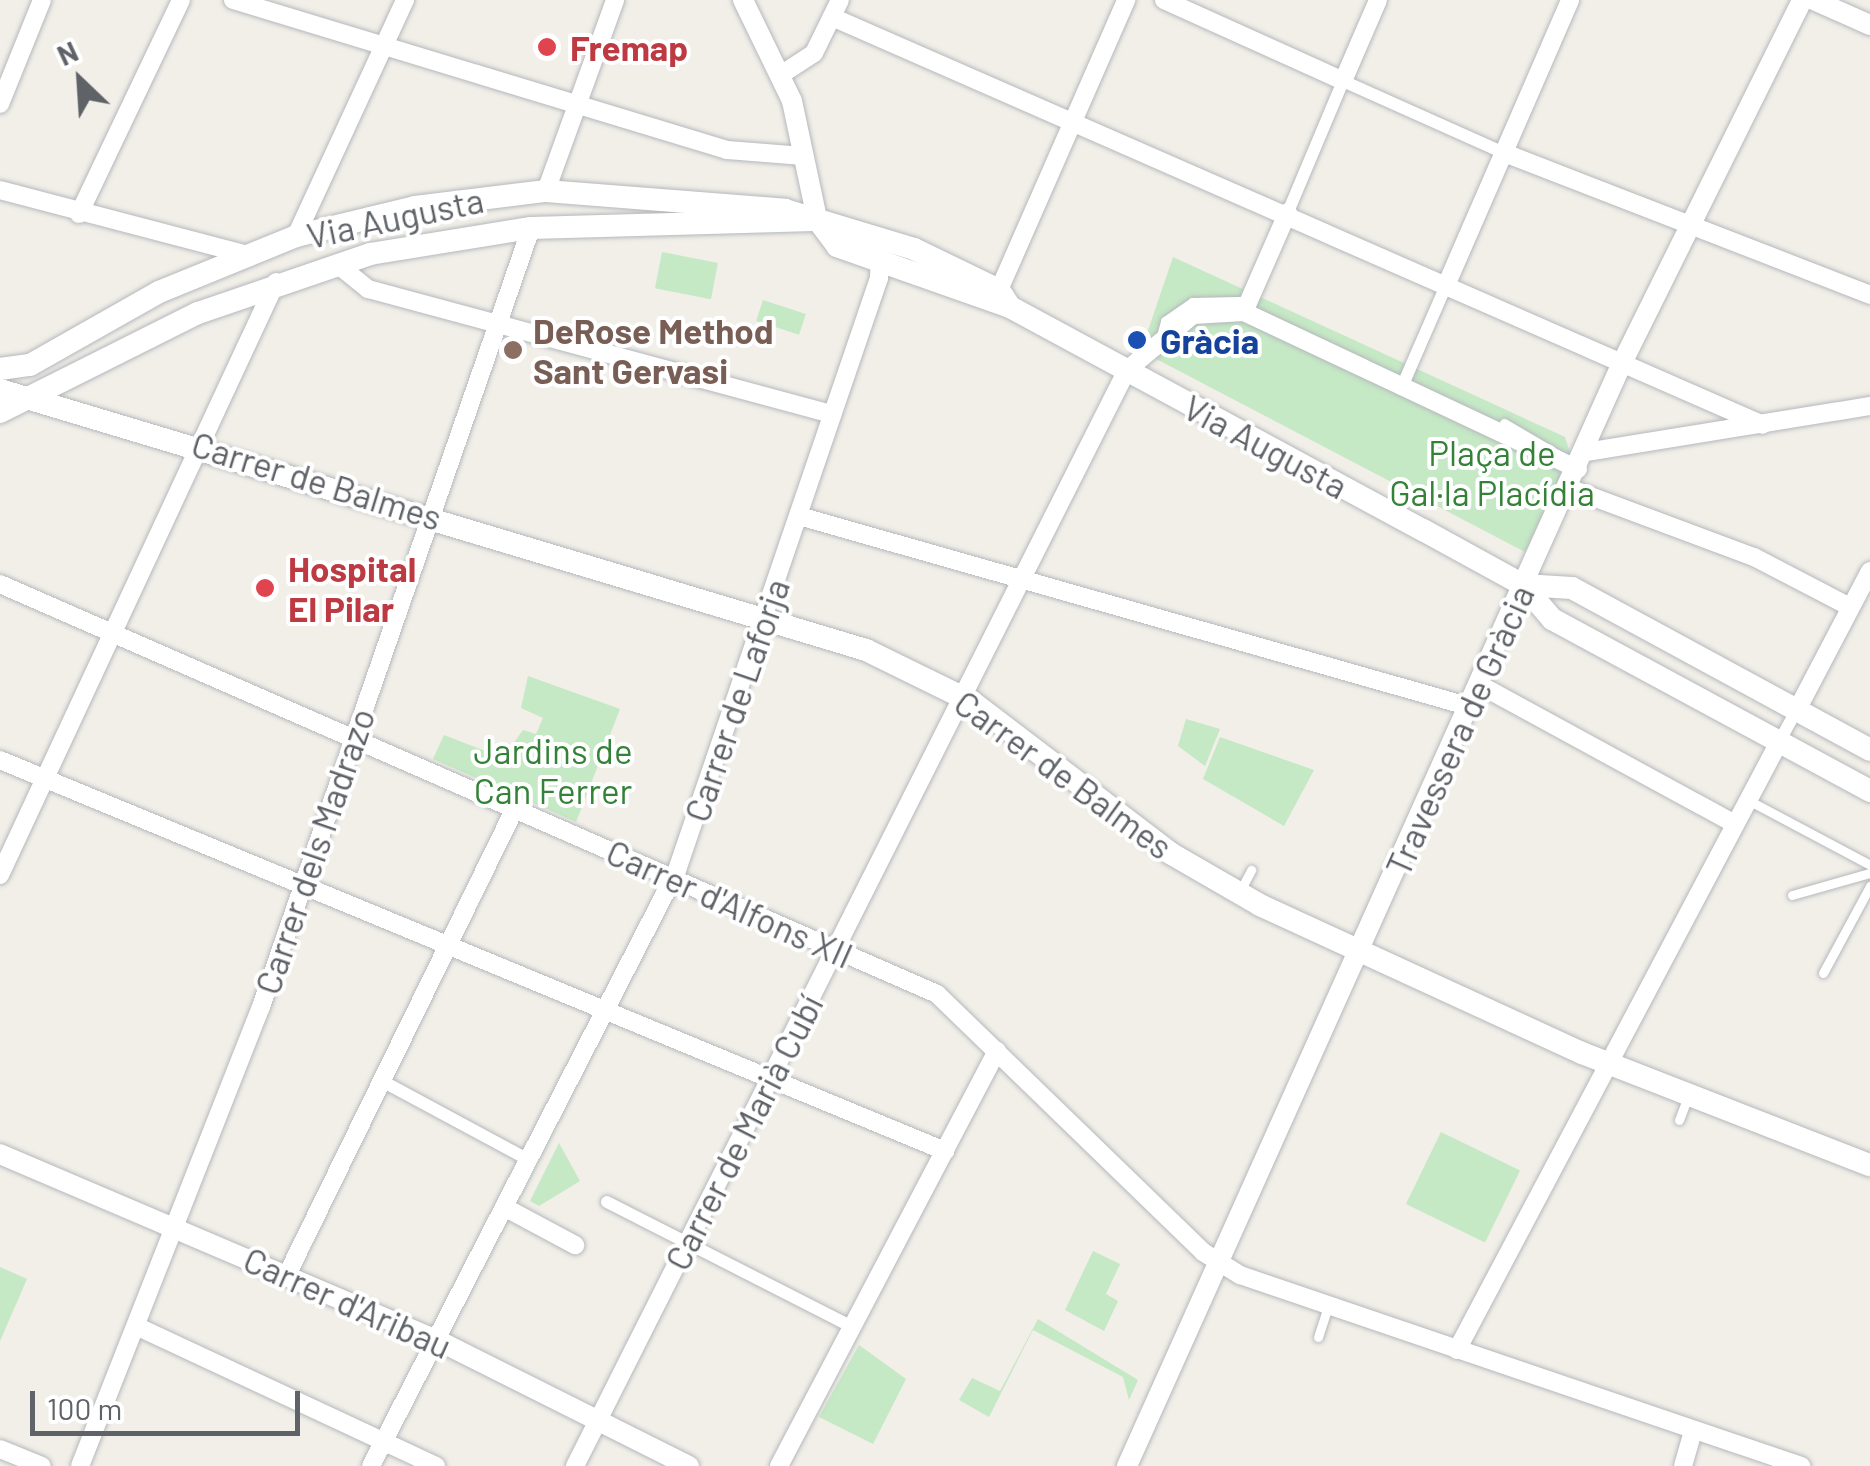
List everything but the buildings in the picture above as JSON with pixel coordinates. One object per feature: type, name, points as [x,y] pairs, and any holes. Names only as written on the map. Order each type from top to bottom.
[{"type":"main road","name":"Via Augusta","points":[[0,369],[30,365],[158,292],[255,252],[296,236],[415,207],[546,191],[684,195],[817,219],[874,236],[1004,299],[1522,584],[1572,588],[1870,750]]},
{"type":"main road","points":[[531,228],[546,191]]},
{"type":"main road","name":"Via Augusta","points":[[0,412],[280,271],[531,228],[782,228],[817,219]]},
{"type":"main road","name":"Via Augusta","points":[[817,219],[837,246],[1004,299]]},
{"type":"main road","points":[[255,252],[280,271],[296,236]]},
{"type":"main road","name":"Carrer de Balmes","points":[[0,390],[196,444],[768,614],[963,697],[1238,893],[1608,1063],[1870,1165]]},
{"type":"main road","name":"Via Augusta","points":[[1522,584],[1538,611],[1870,791]]},
{"type":"street","points":[[0,104],[42,0]]},
{"type":"street","points":[[79,214],[181,0]]},
{"type":"street","points":[[233,0],[727,150],[804,156]]},
{"type":"street","points":[[296,236],[406,0]]},
{"type":"street","points":[[546,191],[616,0]]},
{"type":"street","points":[[743,0],[782,74],[817,219]]},
{"type":"street","points":[[1004,299],[1073,118],[1126,0]]},
{"type":"street","points":[[1164,0],[1502,152],[1688,227],[1870,294]]},
{"type":"street","points":[[1241,307],[1288,212],[1378,0]]},
{"type":"street","points":[[1401,388],[1570,0]]},
{"type":"street","name":"Travessera de Gràcia","points":[[1126,1466],[1361,952],[1623,361],[1802,0]]},
{"type":"street","points":[[1814,0],[1870,24]]},
{"type":"street","points":[[782,74],[814,53],[836,9],[1073,118],[1448,280],[1763,425]]},
{"type":"street","points":[[0,190],[224,253],[255,252]]},
{"type":"street","name":"Carrer dels Madrazo","points":[[80,1466],[179,1227],[531,228]]},
{"type":"street","points":[[874,236],[882,261]]},
{"type":"street","name":"Carrer de Laforja","points":[[371,1466],[672,880],[768,614],[882,261]]},
{"type":"street","points":[[337,264],[368,289],[832,414]]},
{"type":"street","points":[[0,875],[196,444],[280,271]]},
{"type":"street","points":[[1127,370],[1160,340],[1206,310],[1241,307],[1401,388],[1857,606]]},
{"type":"street","name":"Carrer de Marià Cubí","points":[[575,1466],[1020,581],[1059,515],[1127,370]]},
{"type":"street","points":[[1575,468],[1610,450],[1870,406]]},
{"type":"street","points":[[799,516],[1471,707]]},
{"type":"street","points":[[1457,1350],[1796,710],[1857,606],[1870,571]]},
{"type":"street","name":"Carrer d'Alfons XII","points":[[0,584],[516,806],[672,880],[942,998],[1219,1263]]},
{"type":"street","points":[[1480,685],[1736,824]]},
{"type":"street","points":[[0,760],[302,883],[448,948],[608,1007],[772,1074],[944,1151]]},
{"type":"street","points":[[287,1274],[516,806]]},
{"type":"street","points":[[779,1466],[997,1051]]},
{"type":"street","points":[[382,1081],[527,1159]]},
{"type":"street","name":"Carrer d'Aribau","points":[[0,1154],[437,1340],[600,1418],[689,1466]]},
{"type":"street","points":[[606,1202],[852,1327]]},
{"type":"street","points":[[504,1208],[575,1245]]},
{"type":"street","points":[[1219,1263],[1328,1306],[1802,1466]]},
{"type":"street","points":[[138,1327],[436,1466]]},
{"type":"street","points":[[1682,1466],[1694,1430]]},
{"type":"street","points":[[0,1449],[42,1466]]},
{"type":"lane","points":[[1504,423],[1549,443],[1575,468]]},
{"type":"lane","points":[[1748,800],[1870,865]]},
{"type":"lane","points":[[1238,893],[1251,870]]},
{"type":"lane","points":[[1792,895],[1870,873]]},
{"type":"lane","points":[[1823,972],[1870,886]]},
{"type":"lane","points":[[1679,1120],[1689,1094]]},
{"type":"lane","points":[[1318,1336],[1328,1306]]},
{"type":"green space","points":[[662,252],[718,263],[711,299],[655,288]]},
{"type":"green space","name":"Plaça de Gal·la Placídia","points":[[1173,257],[1565,437],[1571,456],[1525,552],[1141,351]]},
{"type":"green space","points":[[763,300],[806,314],[799,335],[756,321]]},
{"type":"green space","name":"Jardins de Can Ferrer","points":[[528,676],[620,709],[576,822],[433,759],[444,735],[503,758],[523,730],[536,734],[543,718],[521,708]]},
{"type":"green space","points":[[1186,719],[1220,729],[1205,766],[1178,746]]},
{"type":"green space","points":[[1220,737],[1314,770],[1284,826],[1203,779]]},
{"type":"green space","points":[[1441,1132],[1520,1171],[1485,1242],[1406,1204]]},
{"type":"green space","points":[[559,1143],[580,1181],[539,1206],[530,1201]]},
{"type":"green space","points":[[1093,1251],[1120,1264],[1106,1294],[1118,1301],[1104,1331],[1065,1310]]},
{"type":"green space","points":[[0,1267],[27,1279],[0,1341]]},
{"type":"green space","points":[[1038,1319],[1138,1380],[1129,1400],[1123,1377],[1033,1330],[989,1417],[959,1400],[972,1378],[1000,1391]]},
{"type":"green space","points":[[859,1345],[906,1379],[873,1444],[819,1417]]},
{"type":"place","name":"Fremap","points":[[547,47]]},
{"type":"place","name":"Gràcia","points":[[1137,340]]},
{"type":"place","name":"DeRose Method Sant Gervasi","points":[[513,350]]},
{"type":"place","name":"Hospital El Pilar","points":[[265,588]]}]
